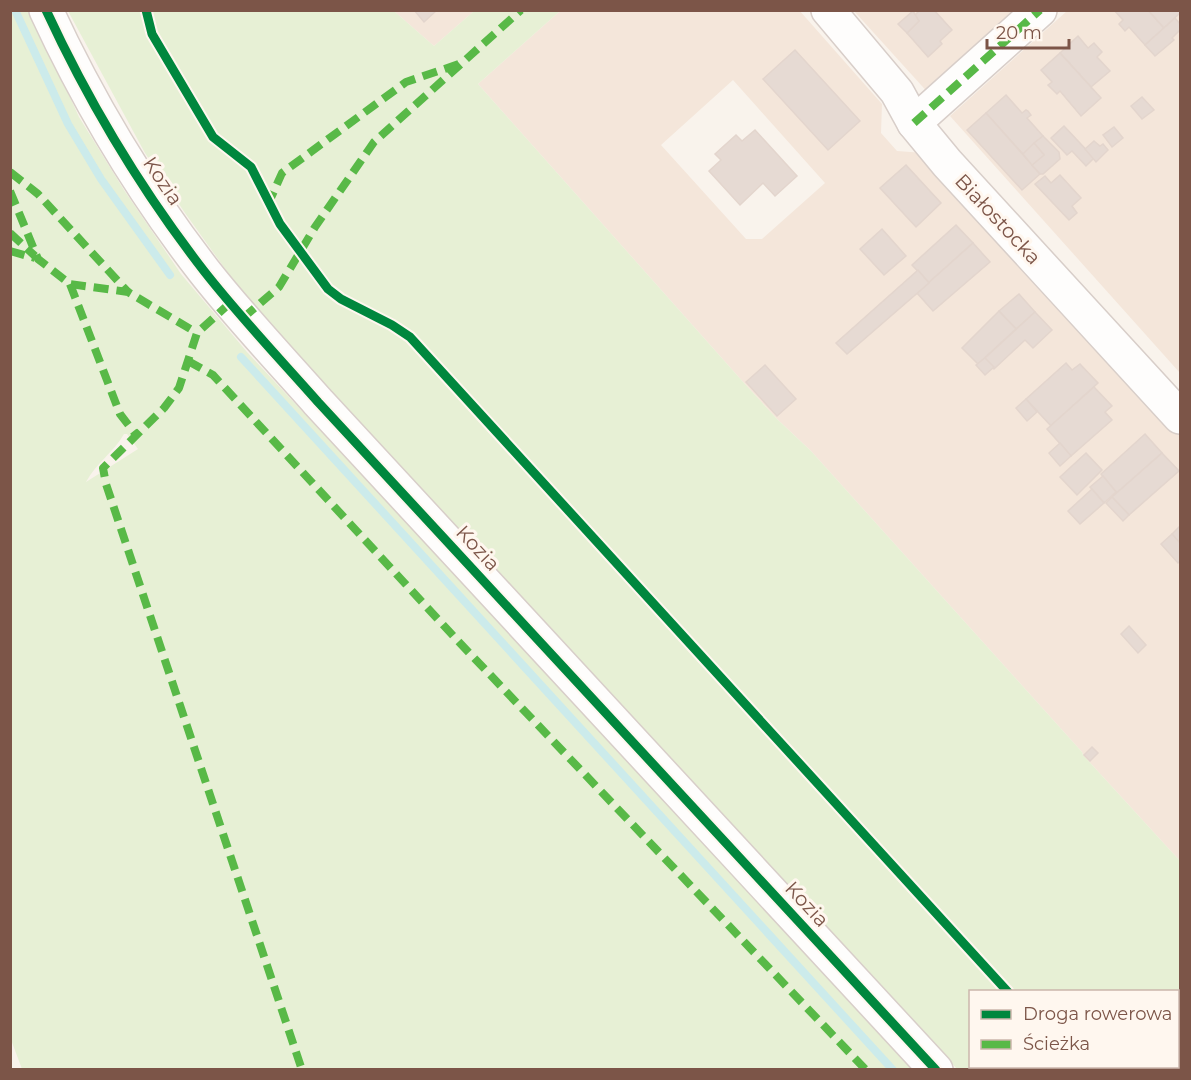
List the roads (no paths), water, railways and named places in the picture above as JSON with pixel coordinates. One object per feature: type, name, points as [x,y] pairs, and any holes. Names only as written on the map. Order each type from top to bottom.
[{"type":"street","name":"Kozia","points":[[46,10],[89,97],[140,181],[203,270],[230,303],[326,411],[936,1070]]},
{"type":"street","name":"Białostocka","points":[[828,10],[897,92],[914,123],[947,163],[1180,417]]},
{"type":"street","points":[[914,123],[1040,10]]},
{"type":"waterway","points":[[15,10],[68,124],[101,179],[170,275]]},
{"type":"waterway","points":[[241,357],[893,1070]]}]
